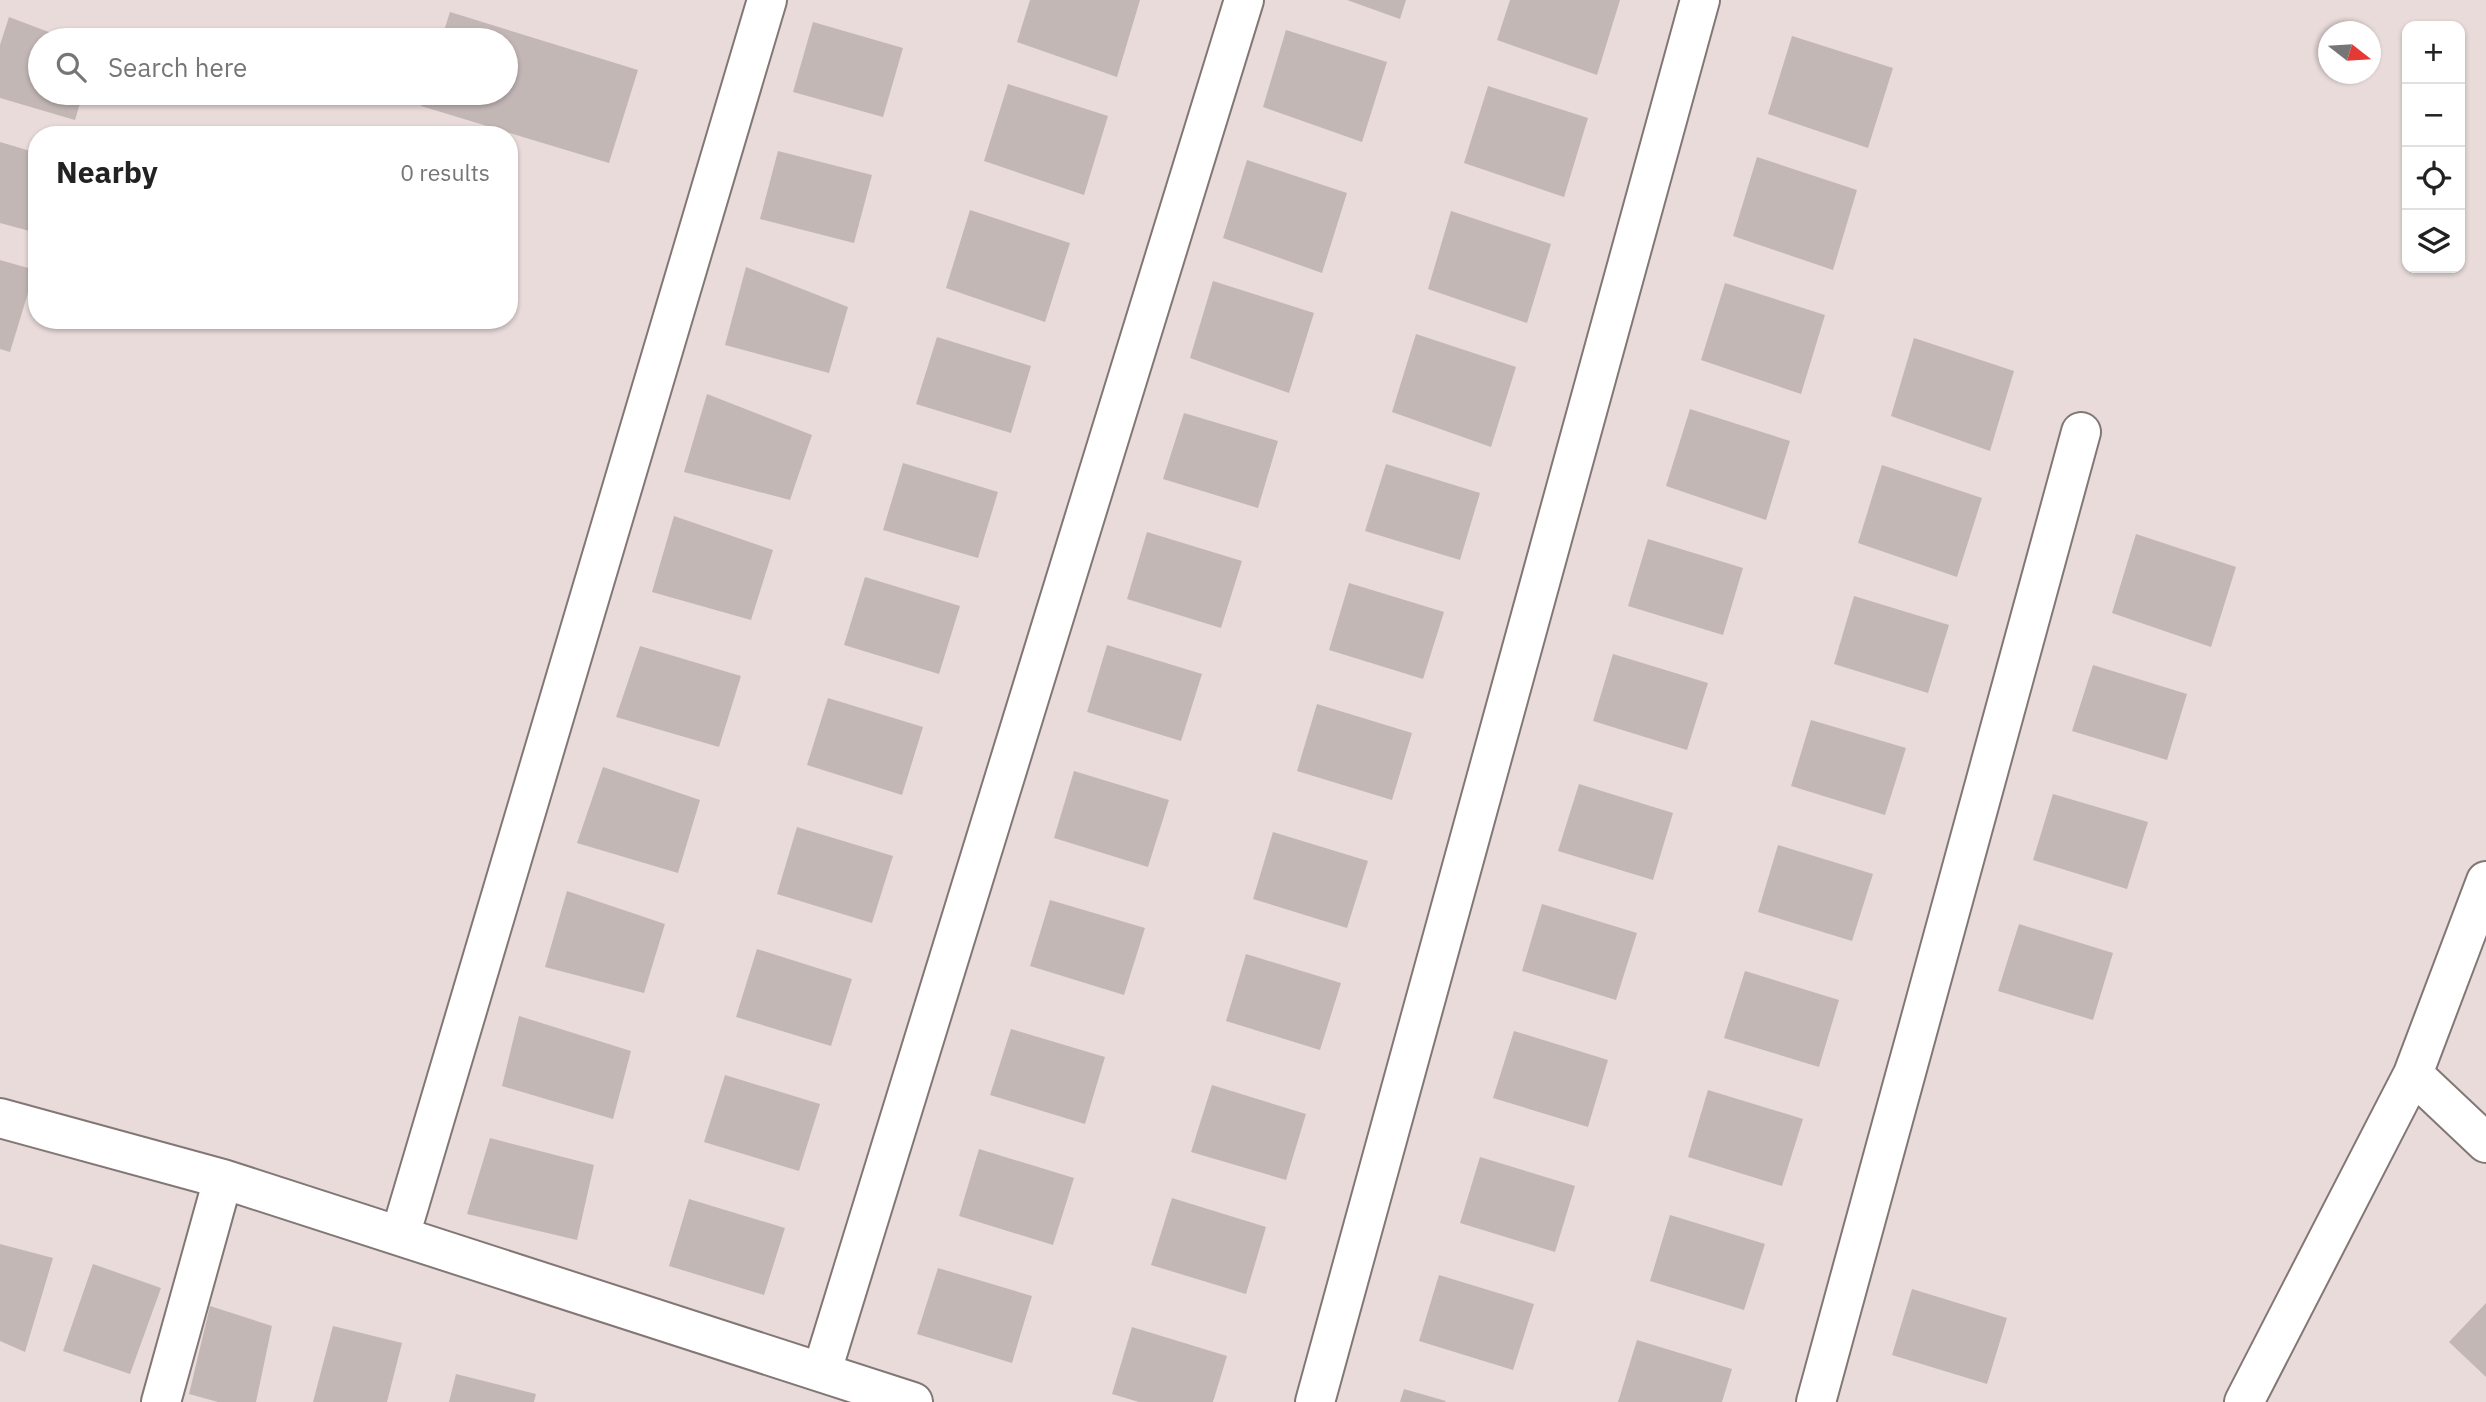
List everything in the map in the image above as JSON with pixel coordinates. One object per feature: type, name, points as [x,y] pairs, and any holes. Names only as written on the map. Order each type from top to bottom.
[{"type":"street","points":[[400,1236],[767,0]]},
{"type":"street","points":[[822,1371],[1244,0]]},
{"type":"street","points":[[1315,1402],[1700,0]]},
{"type":"street","points":[[1816,1402],[2081,432]]},
{"type":"street","points":[[2244,1402],[2413,1074],[2486,881]]},
{"type":"street","points":[[2413,1074],[2486,1143]]},
{"type":"street","points":[[0,1118],[223,1179],[913,1402]]},
{"type":"street","points":[[160,1402],[223,1179]]},
{"type":"building","points":[[1030,0],[1140,0],[1117,77],[1017,42]]},
{"type":"building","points":[[1347,0],[1406,0],[1400,19]]},
{"type":"building","points":[[1510,0],[1620,0],[1597,75],[1497,40]]},
{"type":"building","points":[[450,12],[502,28],[445,28]]},
{"type":"building","points":[[9,17],[38,28],[28,28],[28,105],[79,105],[75,120],[0,98],[0,45]]},
{"type":"building","points":[[813,22],[903,48],[883,117],[793,92]]},
{"type":"building","points":[[1286,30],[1387,62],[1362,142],[1263,107]]},
{"type":"building","points":[[518,33],[638,70],[609,163],[518,135],[518,126],[487,126],[421,106],[518,105]]},
{"type":"building","points":[[1792,36],[1893,68],[1868,148],[1768,114]]},
{"type":"building","points":[[1008,84],[1108,116],[1084,195],[984,161]]},
{"type":"building","points":[[1488,86],[1588,118],[1564,197],[1464,163]]},
{"type":"building","points":[[0,142],[28,150],[28,231],[0,223]]},
{"type":"building","points":[[778,151],[872,175],[854,243],[760,219]]},
{"type":"building","points":[[1757,157],[1857,190],[1833,270],[1733,236]]},
{"type":"building","points":[[1247,160],[1347,193],[1322,273],[1223,238]]},
{"type":"building","points":[[970,210],[1070,243],[1045,322],[946,288]]},
{"type":"building","points":[[1451,211],[1551,244],[1527,323],[1428,289]]},
{"type":"building","points":[[0,260],[28,268],[28,293],[10,352],[0,349]]},
{"type":"building","points":[[746,267],[848,307],[829,373],[725,345]]},
{"type":"building","points":[[1213,281],[1314,313],[1289,393],[1190,358]]},
{"type":"building","points":[[1725,283],[1825,315],[1801,394],[1701,360]]},
{"type":"building","points":[[1416,334],[1516,367],[1491,447],[1392,412]]},
{"type":"building","points":[[937,337],[1031,366],[1011,433],[916,404]]},
{"type":"building","points":[[1914,338],[2014,371],[1990,451],[1891,416]]},
{"type":"building","points":[[707,394],[812,435],[790,500],[684,472]]},
{"type":"building","points":[[1690,409],[1790,441],[1766,520],[1666,486]]},
{"type":"building","points":[[1184,413],[1278,441],[1258,508],[1163,479]]},
{"type":"building","points":[[903,463],[998,492],[978,558],[883,530]]},
{"type":"building","points":[[1386,464],[1480,493],[1460,560],[1365,531]]},
{"type":"building","points":[[1882,465],[1982,498],[1957,577],[1858,543]]},
{"type":"building","points":[[674,516],[773,550],[751,620],[652,592]]},
{"type":"building","points":[[1147,532],[1242,561],[1221,628],[1127,599]]},
{"type":"building","points":[[2136,534],[2236,567],[2211,647],[2112,613]]},
{"type":"building","points":[[1648,539],[1743,568],[1723,635],[1628,606]]},
{"type":"building","points":[[865,577],[960,606],[939,674],[844,645]]},
{"type":"building","points":[[1349,583],[1444,612],[1423,679],[1329,650]]},
{"type":"building","points":[[1854,596],[1949,625],[1928,693],[1834,664]]},
{"type":"building","points":[[1107,645],[1202,674],[1181,741],[1087,712]]},
{"type":"building","points":[[640,646],[741,676],[719,747],[616,717]]},
{"type":"building","points":[[1613,654],[1708,683],[1687,750],[1593,721]]},
{"type":"building","points":[[2093,665],[2187,694],[2167,760],[2072,731]]},
{"type":"building","points":[[828,698],[923,727],[902,795],[807,765]]},
{"type":"building","points":[[1317,704],[1412,733],[1392,800],[1297,771]]},
{"type":"building","points":[[1811,720],[1906,748],[1885,815],[1791,786]]},
{"type":"building","points":[[603,767],[700,800],[678,873],[577,843]]},
{"type":"building","points":[[1074,771],[1169,800],[1148,867],[1054,838]]},
{"type":"building","points":[[1579,784],[1673,813],[1653,880],[1558,851]]},
{"type":"building","points":[[2053,794],[2148,822],[2127,889],[2033,860]]},
{"type":"building","points":[[797,827],[893,856],[872,923],[777,894]]},
{"type":"building","points":[[1273,832],[1368,861],[1347,928],[1253,899]]},
{"type":"building","points":[[1778,845],[1873,874],[1852,941],[1758,912]]},
{"type":"building","points":[[567,891],[665,924],[644,993],[545,967]]},
{"type":"building","points":[[1050,900],[1145,928],[1124,995],[1030,966]]},
{"type":"building","points":[[1542,904],[1637,933],[1616,1000],[1522,971]]},
{"type":"building","points":[[2019,924],[2113,953],[2093,1020],[1998,991]]},
{"type":"building","points":[[757,949],[852,979],[831,1046],[736,1017]]},
{"type":"building","points":[[1246,954],[1341,983],[1320,1050],[1226,1021]]},
{"type":"building","points":[[1745,971],[1839,1000],[1819,1067],[1724,1038]]},
{"type":"building","points":[[519,1016],[631,1051],[613,1119],[502,1086]]},
{"type":"building","points":[[1011,1029],[1105,1057],[1085,1124],[990,1095]]},
{"type":"building","points":[[1514,1031],[1608,1060],[1588,1127],[1493,1098]]},
{"type":"building","points":[[725,1075],[820,1104],[799,1171],[704,1142]]},
{"type":"building","points":[[1212,1085],[1306,1114],[1286,1180],[1191,1152]]},
{"type":"building","points":[[1708,1090],[1803,1119],[1782,1186],[1688,1157]]},
{"type":"building","points":[[490,1138],[594,1165],[577,1240],[467,1214]]},
{"type":"building","points":[[979,1149],[1074,1178],[1053,1245],[959,1216]]},
{"type":"building","points":[[1480,1157],[1575,1186],[1555,1252],[1460,1223]]},
{"type":"building","points":[[1172,1198],[1266,1227],[1246,1294],[1151,1265]]},
{"type":"building","points":[[689,1199],[785,1228],[764,1295],[669,1266]]},
{"type":"building","points":[[1670,1215],[1765,1244],[1744,1310],[1650,1281]]},
{"type":"building","points":[[0,1244],[53,1258],[25,1352],[0,1341]]},
{"type":"building","points":[[93,1264],[161,1288],[130,1374],[63,1351]]},
{"type":"building","points":[[938,1268],[1032,1296],[1012,1363],[917,1334]]},
{"type":"building","points":[[1439,1275],[1534,1304],[1513,1370],[1419,1341]]},
{"type":"building","points":[[1912,1289],[2007,1318],[1987,1384],[1892,1355]]},
{"type":"building","points":[[2486,1303],[2486,1377],[2449,1342]]},
{"type":"building","points":[[210,1306],[272,1326],[256,1402],[218,1402],[189,1394]]},
{"type":"building","points":[[333,1326],[402,1343],[387,1402],[313,1402]]},
{"type":"building","points":[[1132,1327],[1227,1356],[1213,1402],[1139,1402],[1112,1394]]},
{"type":"building","points":[[1637,1340],[1732,1369],[1722,1402],[1618,1402]]},
{"type":"building","points":[[456,1374],[536,1394],[534,1402],[449,1402]]},
{"type":"building","points":[[1404,1389],[1446,1401],[1400,1402]]}]
